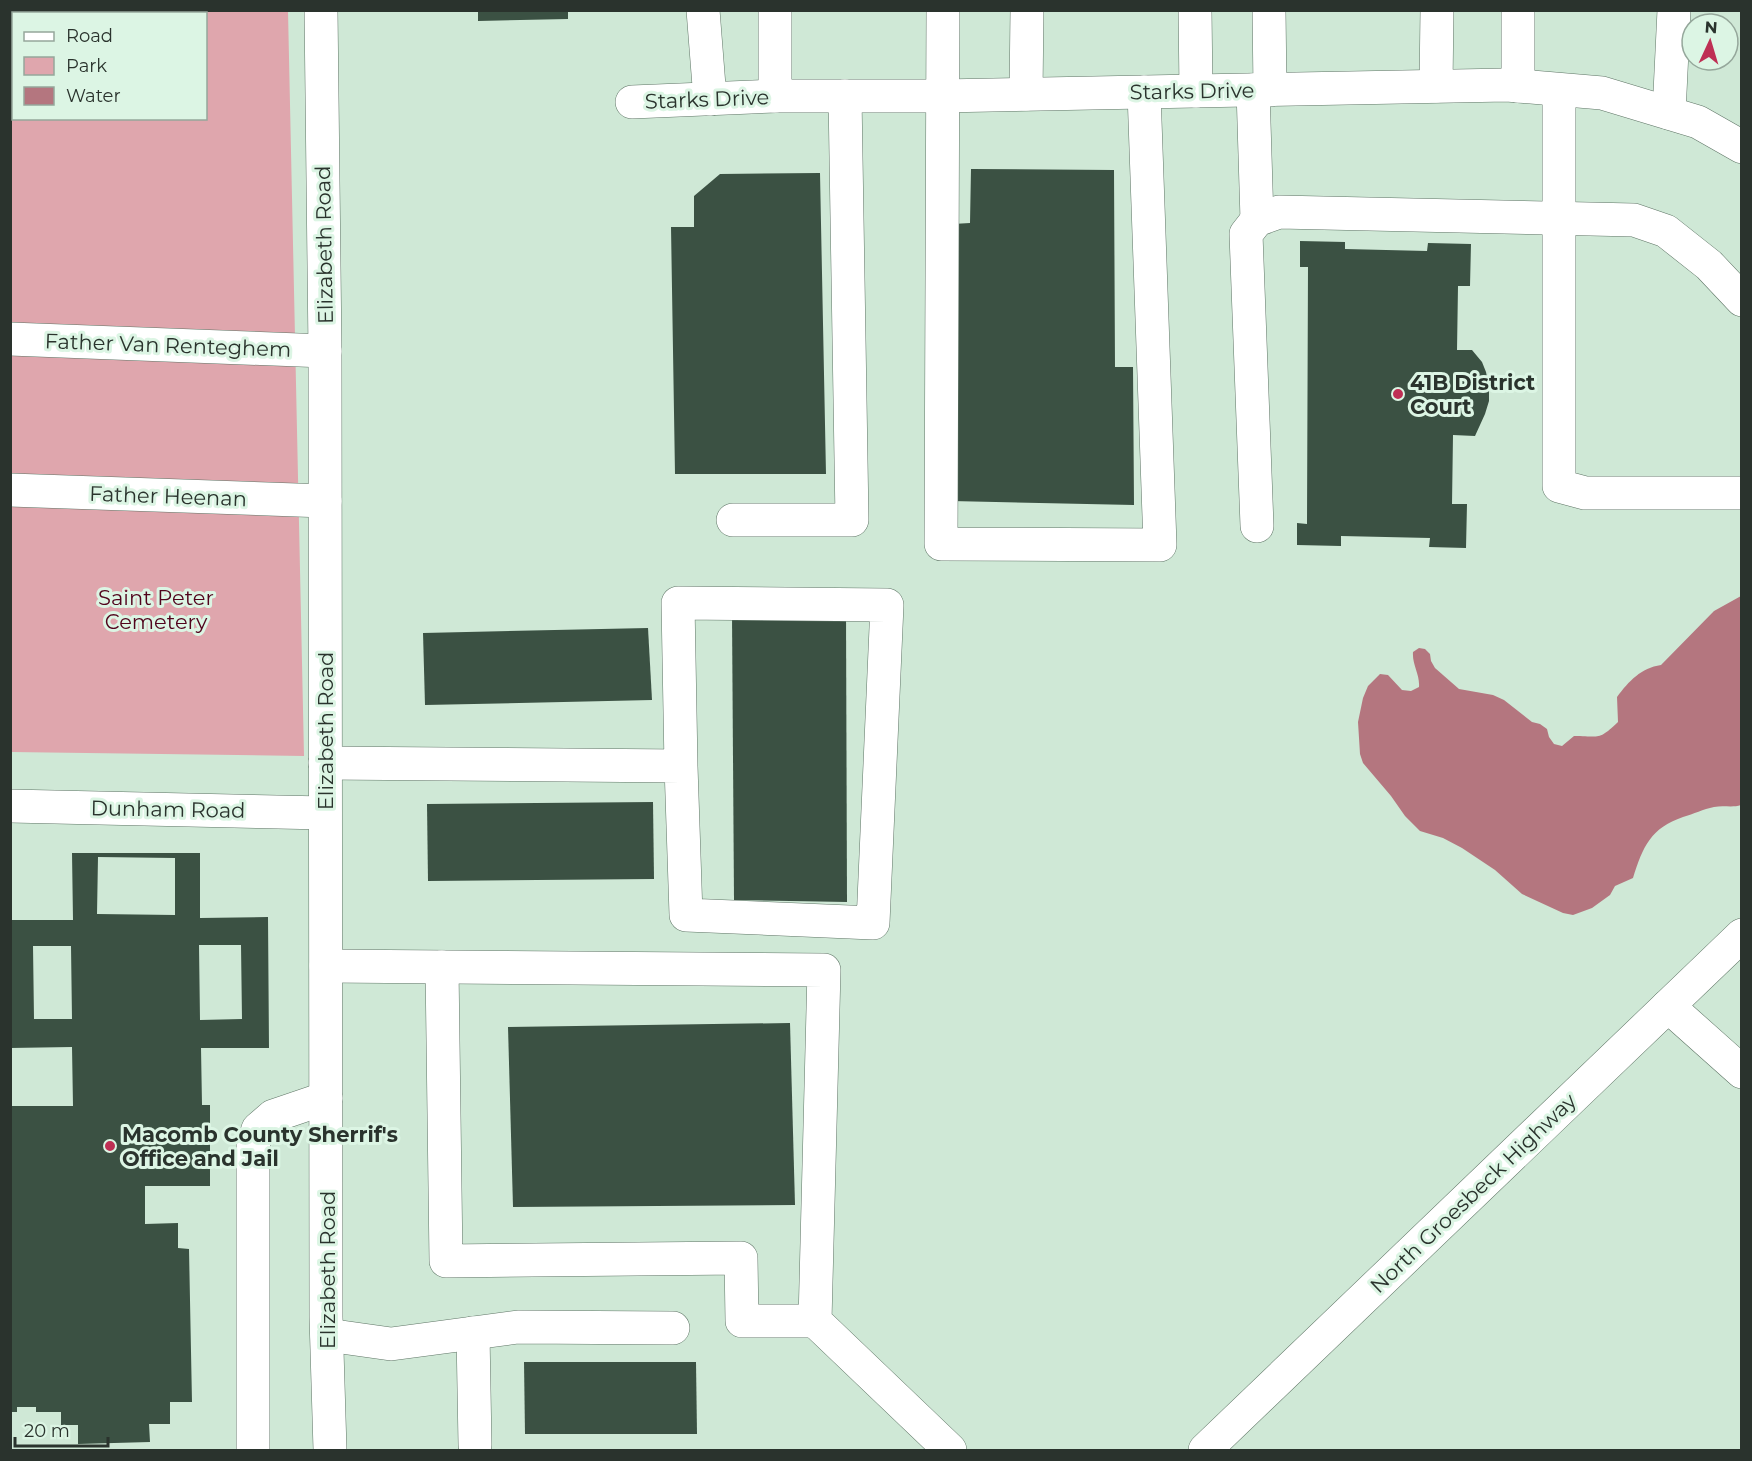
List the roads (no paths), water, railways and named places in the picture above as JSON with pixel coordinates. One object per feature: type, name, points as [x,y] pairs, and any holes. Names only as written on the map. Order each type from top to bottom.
[{"type":"street","name":"Elizabeth Road","points":[[321,10],[326,351],[326,1098],[330,1450]]},
{"type":"street","points":[[703,10],[710,99]]},
{"type":"street","points":[[775,10],[775,96]]},
{"type":"street","points":[[943,10],[941,544],[1160,545],[1144,92]]},
{"type":"street","points":[[1026,94],[1027,10]]},
{"type":"street","points":[[1195,10],[1196,91]]},
{"type":"street","points":[[1257,526],[1246,234],[1257,219],[1262,90],[1269,10]]},
{"type":"street","points":[[1436,86],[1437,10]]},
{"type":"street","points":[[1518,10],[1518,86]]},
{"type":"street","points":[[1669,114],[1674,10]]},
{"type":"street","name":"Starks Drive","points":[[632,102],[775,96],[942,96],[1518,86],[1602,93],[1698,122],[1742,147]]},
{"type":"street","points":[[1559,90],[1558,486],[1585,493],[1742,493]]},
{"type":"street","points":[[733,520],[852,520],[845,96]]},
{"type":"street","points":[[1257,219],[1279,212],[1634,220],[1666,231],[1709,265],[1742,300]]},
{"type":"street","name":"Father Van Renteghem","points":[[10,339],[326,351]]},
{"type":"street","name":"Father Heenan","points":[[10,490],[325,501]]},
{"type":"street","points":[[678,603],[887,605],[873,923],[686,915],[681,766],[678,603]]},
{"type":"street","points":[[325,763],[681,766]]},
{"type":"street","name":"Dunham Road","points":[[10,806],[325,813]]},
{"type":"street","name":"North Groesbeck Highway","points":[[1205,1450],[1742,935]]},
{"type":"street","points":[[326,966],[824,970],[815,1321]]},
{"type":"street","points":[[442,967],[446,1261],[741,1258],[742,1321],[815,1321],[950,1450]]},
{"type":"street","points":[[1668,1006],[1742,1071]]},
{"type":"street","points":[[253,1450],[253,1146],[258,1129],[273,1116],[326,1098]]},
{"type":"street","points":[[327,1335],[391,1344],[518,1327],[673,1329]]},
{"type":"street","points":[[473,1333],[475,1445]]},
{"type":"water","points":[[1741,596],[1741,805],[1710,808],[1672,821],[1663,827],[1645,848],[1633,878],[1615,886],[1610,895],[1592,908],[1573,915],[1563,913],[1522,894],[1495,870],[1462,848],[1443,838],[1420,831],[1405,816],[1363,763],[1360,754],[1358,722],[1368,686],[1380,674],[1388,675],[1402,690],[1411,691],[1419,687],[1413,652],[1419,648],[1425,649],[1430,654],[1435,668],[1459,689],[1493,695],[1504,700],[1532,722],[1547,729],[1554,744],[1562,746],[1574,736],[1594,737],[1602,735],[1611,728],[1618,722],[1617,697],[1631,681],[1641,672],[1661,665],[1714,611]]},
{"type":"place","name":"41B District Court","points":[[1398,394]]},
{"type":"place","name":"Macomb County Sherrif's Office and Jail","points":[[110,1146]]},
{"type":"park label","name":"Saint Peter Cemetery","points":[[156,609]]}]
